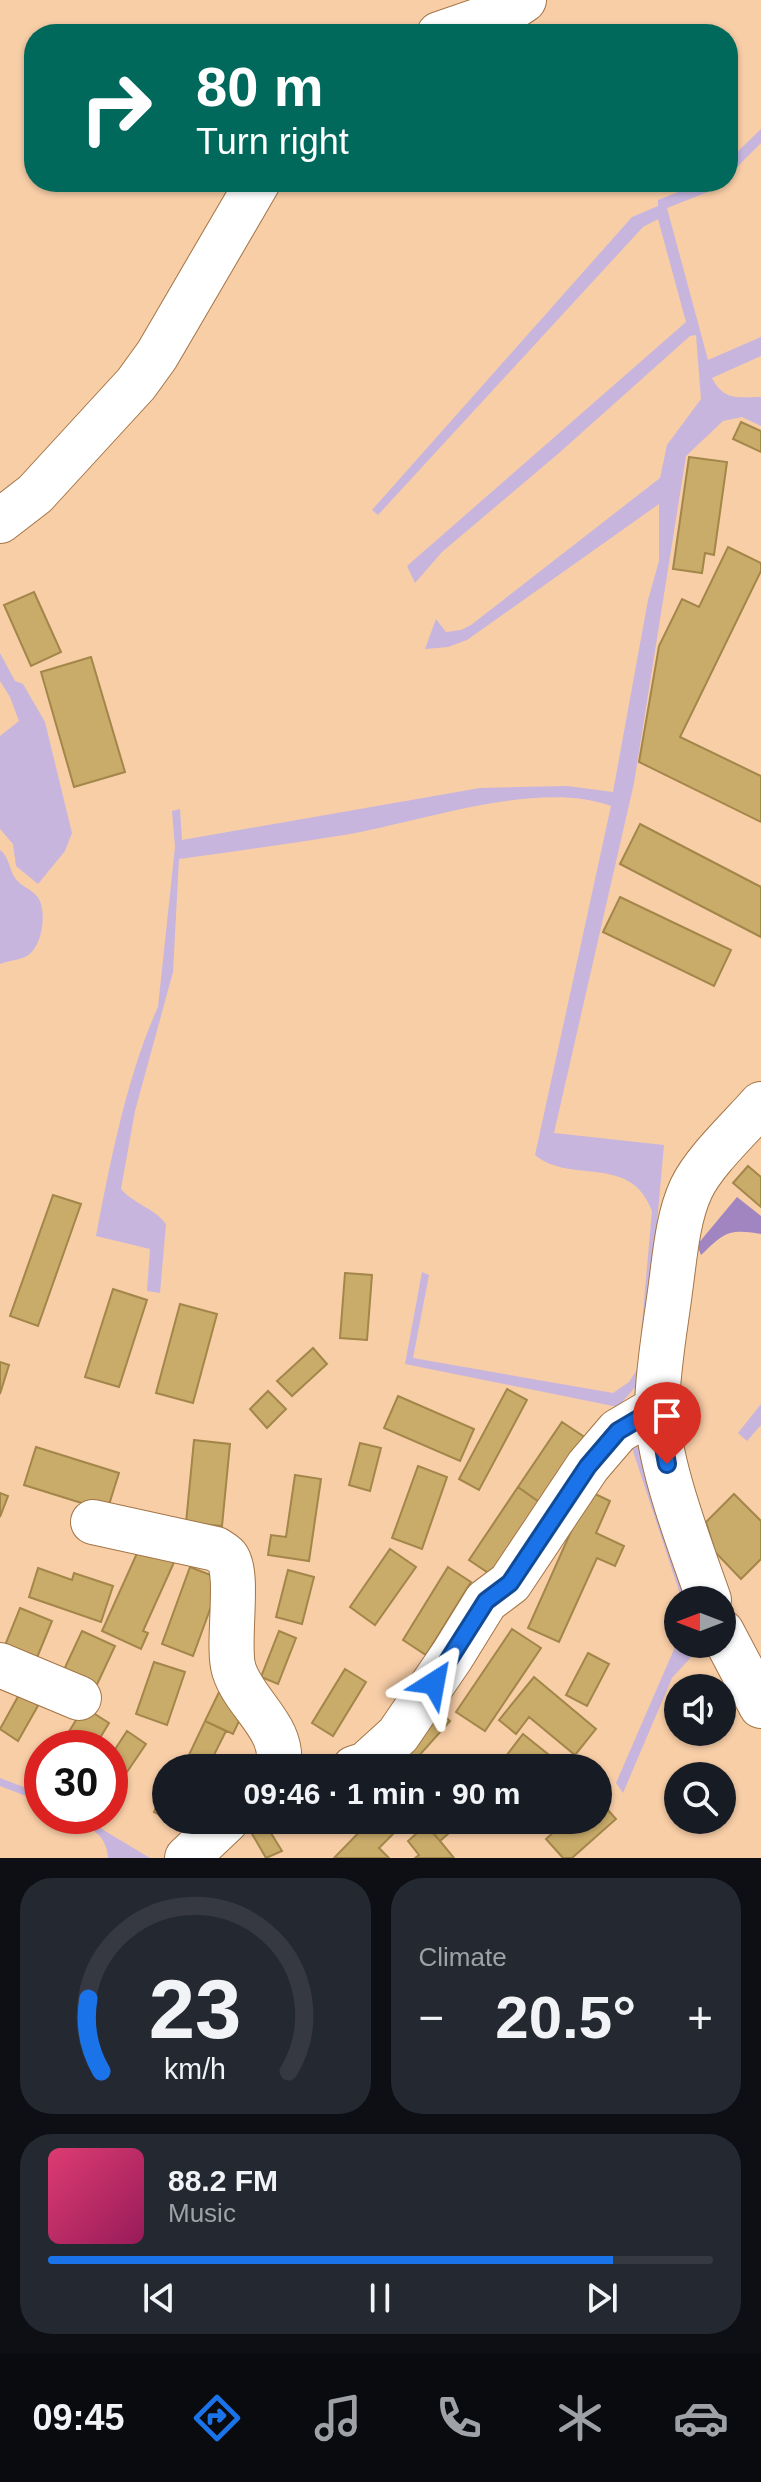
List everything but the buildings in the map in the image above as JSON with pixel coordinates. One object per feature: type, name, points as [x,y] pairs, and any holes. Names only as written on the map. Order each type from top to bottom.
[{"type":"street","points":[[468,24],[509,10],[524,0]]},
{"type":"street","points":[[0,521],[35,494],[136,384],[157,355],[252,192]]},
{"type":"street","points":[[704,1586],[671,1482],[657,1408],[673,1267],[691,1189],[761,1104]]},
{"type":"street","points":[[377,1754],[398,1735],[486,1601],[510,1583],[588,1466],[618,1431],[657,1408]]},
{"type":"street","points":[[93,1522],[216,1549],[228,1556],[233,1569],[231,1642],[234,1670],[250,1700],[272,1730],[281,1754]]},
{"type":"street","points":[[736,1658],[761,1706]]},
{"type":"street","points":[[0,1665],[79,1698]]},
{"type":"street","points":[[187,1858],[212,1834]]},
{"type":"shaded area","points":[[761,129],[761,143],[738,166],[738,151]]},
{"type":"shaded area","points":[[678,192],[708,192],[667,208],[708,360],[761,337],[761,356],[712,378],[726,394],[761,397],[761,426],[742,417],[723,421],[686,456],[634,783],[554,1133],[664,1145],[643,1378],[618,1407],[405,1364],[422,1272],[429,1275],[413,1358],[613,1393],[629,1382],[638,1368],[652,1211],[642,1193],[630,1182],[599,1172],[550,1164],[535,1155],[611,806],[581,799],[549,797],[514,800],[344,835],[179,859],[173,972],[135,1111],[121,1189],[166,1224],[160,1293],[147,1291],[150,1249],[96,1236],[128,1090],[158,1007],[175,847],[172,811],[180,809],[182,840],[480,788],[567,786],[613,792],[648,600],[659,561],[659,504],[467,640],[448,647],[425,649],[436,619],[446,632],[471,625],[660,478],[667,445],[701,399],[696,335],[690,336],[442,552],[415,583],[407,566],[686,322],[658,219],[643,227],[378,515],[372,510],[632,217],[658,206],[658,200]]},
{"type":"shaded area","points":[[0,653],[15,681],[23,684],[45,722],[72,833],[65,851],[38,884],[16,866],[13,844],[0,829],[0,736],[19,721],[0,681]]},
{"type":"shaded area","points":[[0,850],[15,878],[39,899],[43,913],[39,940],[31,953],[0,964]]},
{"type":"shaded area","points":[[737,1197],[761,1216],[761,1234],[727,1234],[701,1255],[697,1245]]},
{"type":"shaded area","points":[[761,1404],[761,1425],[747,1441],[738,1433]]},
{"type":"shaded area","points":[[637,1435],[690,1586],[677,1586],[630,1442]]},
{"type":"shaded area","points":[[670,1658],[690,1658],[676,1674],[664,1674],[664,1697],[623,1793],[616,1783]]},
{"type":"shaded area","points":[[0,1778],[24,1787],[24,1795],[0,1786]]},
{"type":"shaded area","points":[[97,1834],[110,1834],[150,1858],[108,1858]]},
{"type":"route","points":[[434,1683],[486,1601],[510,1583],[588,1466],[618,1431],[657,1408],[667,1464]]}]
